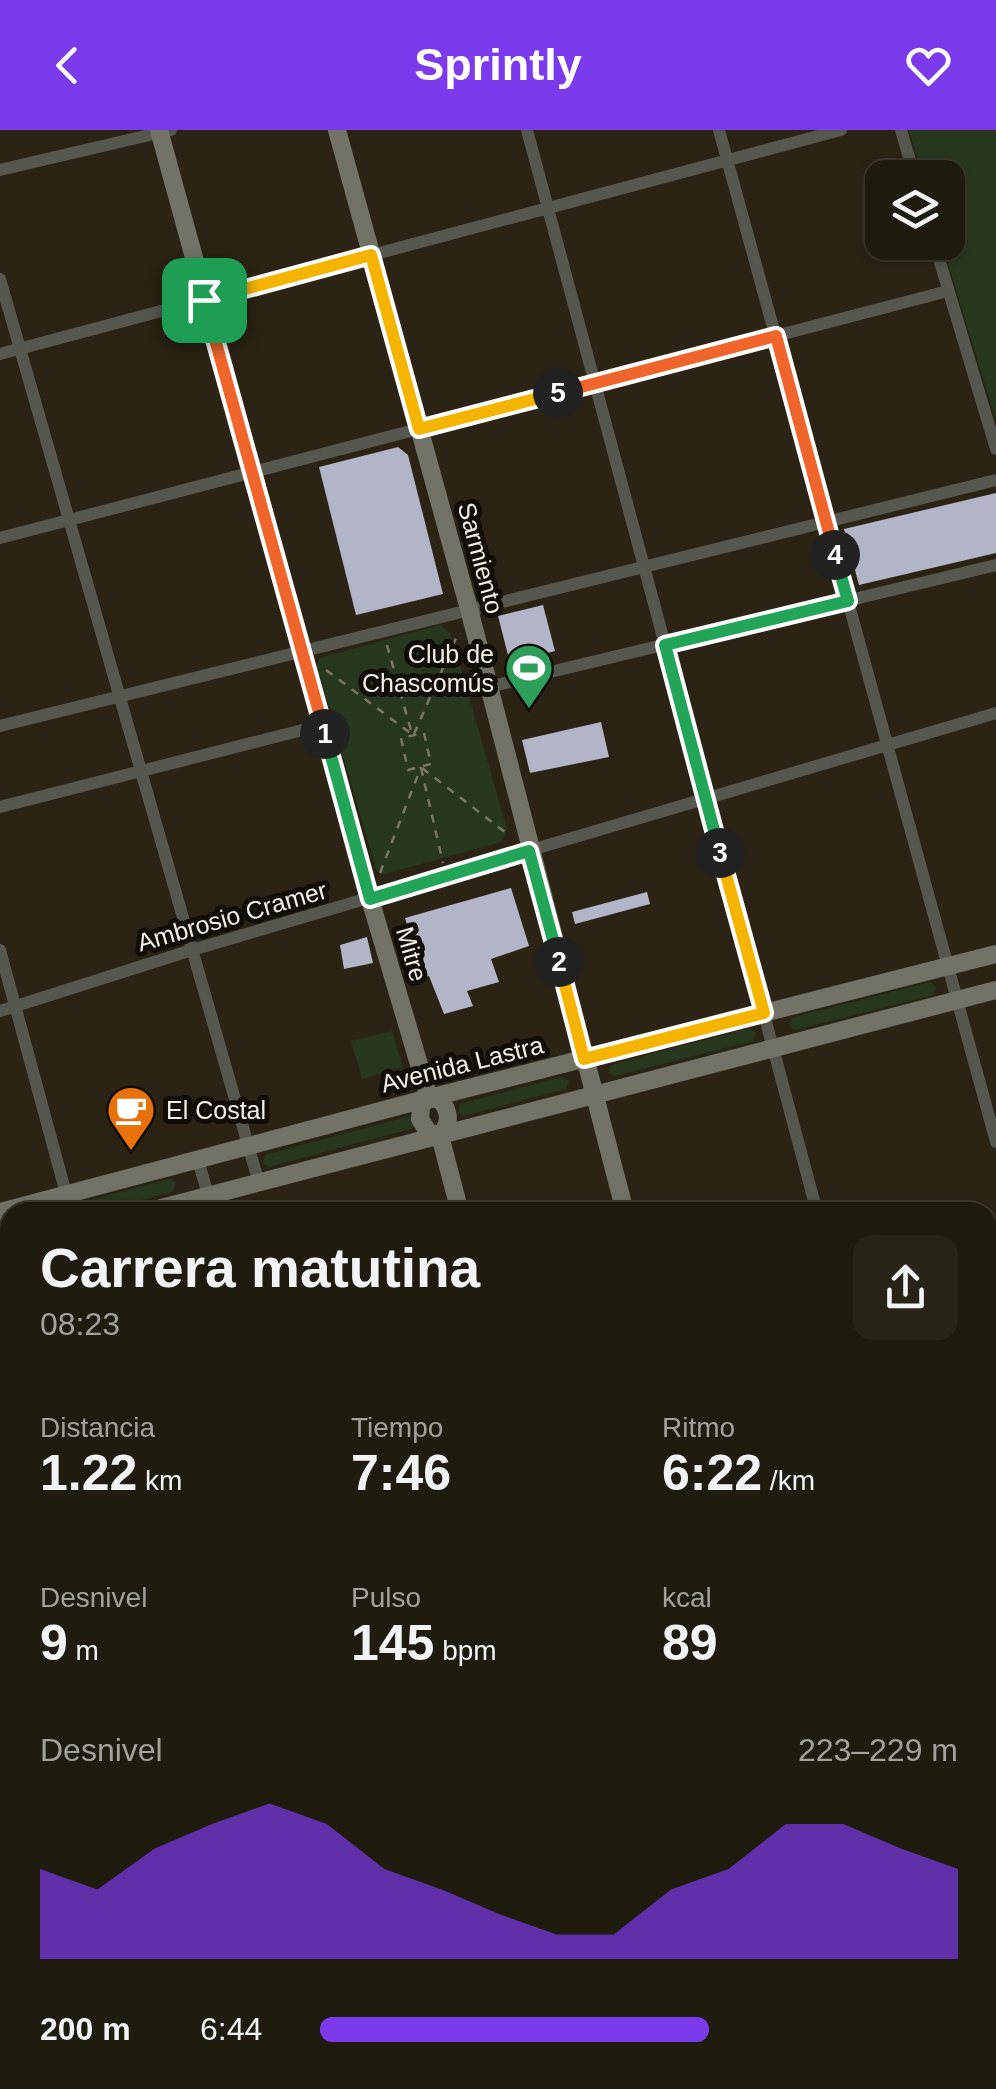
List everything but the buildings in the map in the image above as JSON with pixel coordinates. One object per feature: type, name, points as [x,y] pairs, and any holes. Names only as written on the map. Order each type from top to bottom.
[{"type":"main road","name":"Sarmiento","points":[[336,130],[469,609],[622,1202]]},
{"type":"main road","name":"Mitre","points":[[163,131],[204,300],[429,1098],[421,1106],[420,1119],[428,1132],[440,1136]]},
{"type":"main road","name":"Avenida Lastra","points":[[74,1202],[249,1146],[996,954]]},
{"type":"main road","points":[[215,1202],[259,1183],[996,990]]},
{"type":"main road","points":[[440,1136],[457,1202]]},
{"type":"street","points":[[527,130],[814,1202]]},
{"type":"street","points":[[720,130],[996,1142]]},
{"type":"street","points":[[0,354],[842,130]]},
{"type":"street","points":[[901,130],[910,160]]},
{"type":"street","points":[[0,170],[163,131]]},
{"type":"street","points":[[939,260],[996,449]]},
{"type":"street","points":[[0,279],[259,1183]]},
{"type":"street","points":[[0,538],[948,291]]},
{"type":"street","points":[[0,726],[996,480]]},
{"type":"street","points":[[488,687],[996,565]]},
{"type":"street","name":"Ambrosio Cramer","points":[[0,1011],[192,950],[996,713]]},
{"type":"street","points":[[0,807],[322,724]]},
{"type":"street","points":[[0,950],[67,1202]]},
{"type":"street","points":[[198,1160],[209,1202]]},
{"type":"path","points":[[413,735],[469,609]]},
{"type":"path","points":[[383,630],[413,735]]},
{"type":"path","points":[[302,651],[413,735]]},
{"type":"path","points":[[424,733],[431,764],[421,767],[408,770],[401,738],[424,733]]},
{"type":"path","points":[[421,767],[529,851]]},
{"type":"path","points":[[370,899],[421,767]]},
{"type":"path","points":[[421,767],[446,876]]},
{"type":"green space","points":[[909,130],[996,130],[996,421],[947,260],[965,260],[965,160],[918,160]]},
{"type":"green space","points":[[440,625],[451,634],[507,829],[498,843],[381,875],[376,869],[317,666],[319,658]]},
{"type":"green space","points":[[930,982],[936,987],[933,995],[795,1030],[789,1026],[791,1018]]},
{"type":"green space","points":[[749,1028],[756,1033],[753,1041],[615,1076],[609,1073],[611,1065]]},
{"type":"green space","points":[[392,1031],[403,1067],[362,1079],[351,1041]]},
{"type":"green space","points":[[562,1077],[569,1081],[566,1089],[464,1116],[458,1112],[460,1104]]},
{"type":"green space","points":[[410,1116],[417,1125],[414,1128],[269,1167],[263,1163],[265,1155]]},
{"type":"green space","points":[[170,1179],[176,1183],[173,1192],[134,1202],[83,1202]]},
{"type":"place","name":"Club de Chascomús","points":[[529,710]]},
{"type":"place","name":"El Costal","points":[[131,1152]]},
{"type":"route","points":[[371,255],[419,429],[776,336],[848,601],[665,645],[764,1013],[584,1059],[529,851],[370,899],[204,300],[371,255]]}]
